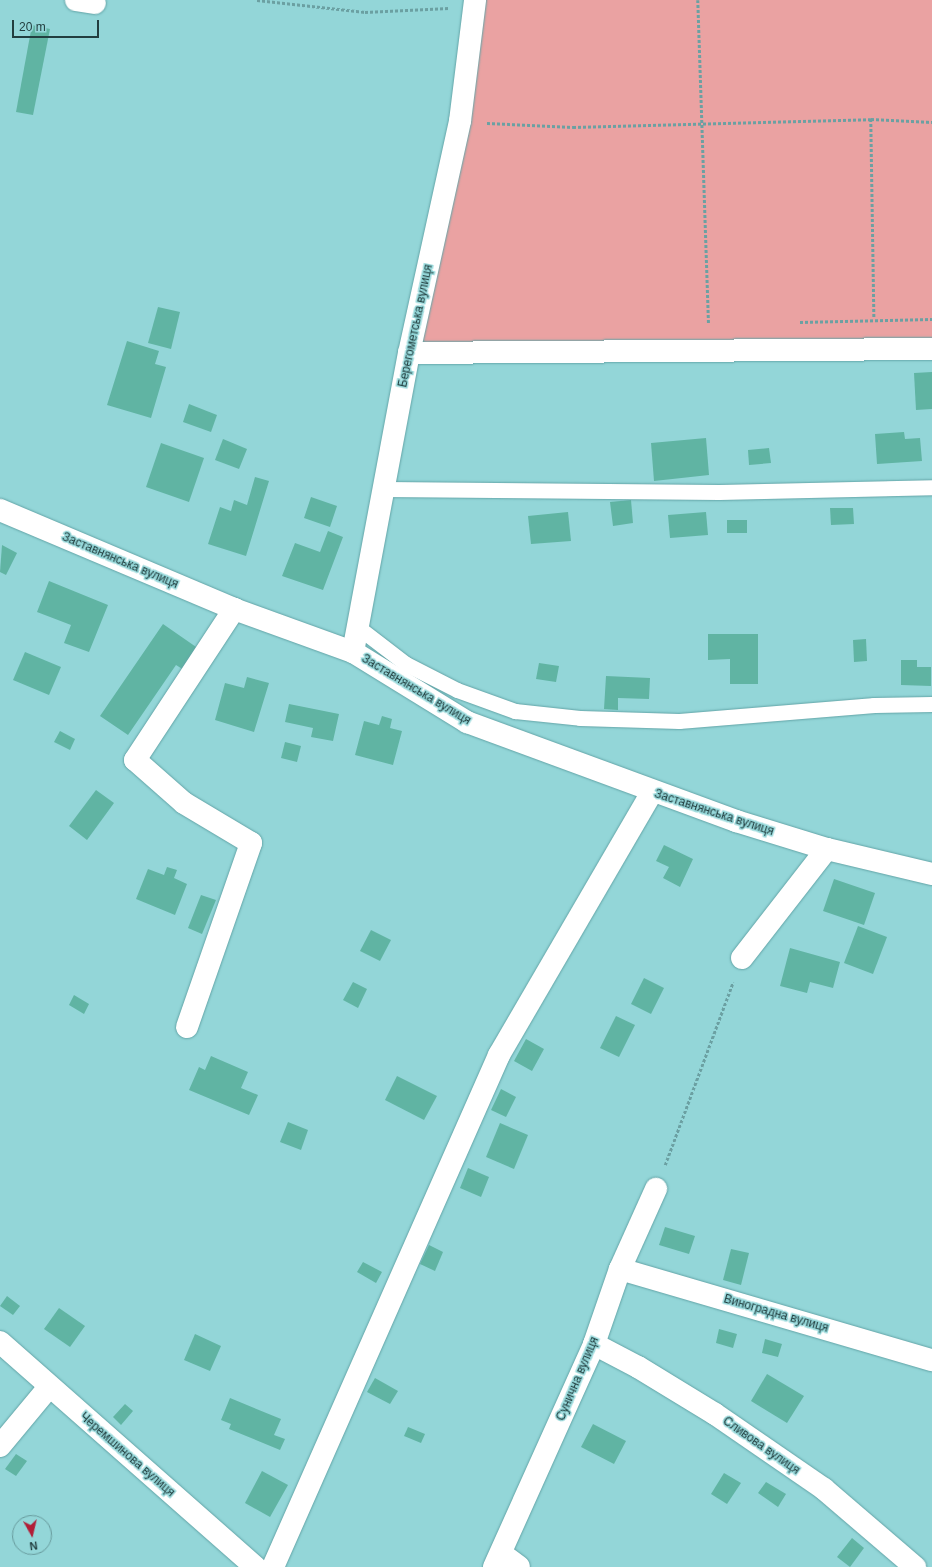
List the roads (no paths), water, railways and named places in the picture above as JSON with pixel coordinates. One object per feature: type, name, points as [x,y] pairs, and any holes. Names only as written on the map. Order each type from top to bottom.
[{"type":"street","name":"Берегометська вулиця","points":[[353,652],[409,353],[460,121],[475,2]]},
{"type":"street","points":[[409,353],[932,349]]},
{"type":"street","name":"Заставнянська вулиця","points":[[0,510],[234,609],[353,652],[467,722],[652,792],[827,849],[932,874]]},
{"type":"street","points":[[187,1027],[251,842],[184,803],[135,760],[234,609]]},
{"type":"street","points":[[273,1567],[499,1055],[652,792]]},
{"type":"street","points":[[742,958],[827,849]]},
{"type":"street","name":"Сунична вулиця","points":[[498,1560],[594,1344],[620,1269],[656,1189]]},
{"type":"street","name":"Виноградна вулиця","points":[[620,1269],[932,1360]]},
{"type":"street","name":"Черемшинова вулиця","points":[[0,1342],[49,1387],[255,1567]]},
{"type":"street","name":"Сливова вулиця","points":[[594,1344],[638,1367],[715,1414],[818,1485],[916,1567]]},
{"type":"street","points":[[0,1446],[49,1387]]},
{"type":"street","points":[[498,1560],[520,1567]]},
{"type":"lane","points":[[384,489],[718,492],[932,487]]},
{"type":"lane","points":[[358,628],[406,664],[457,690],[515,711],[580,718],[679,722],[874,705],[932,704]]}]
